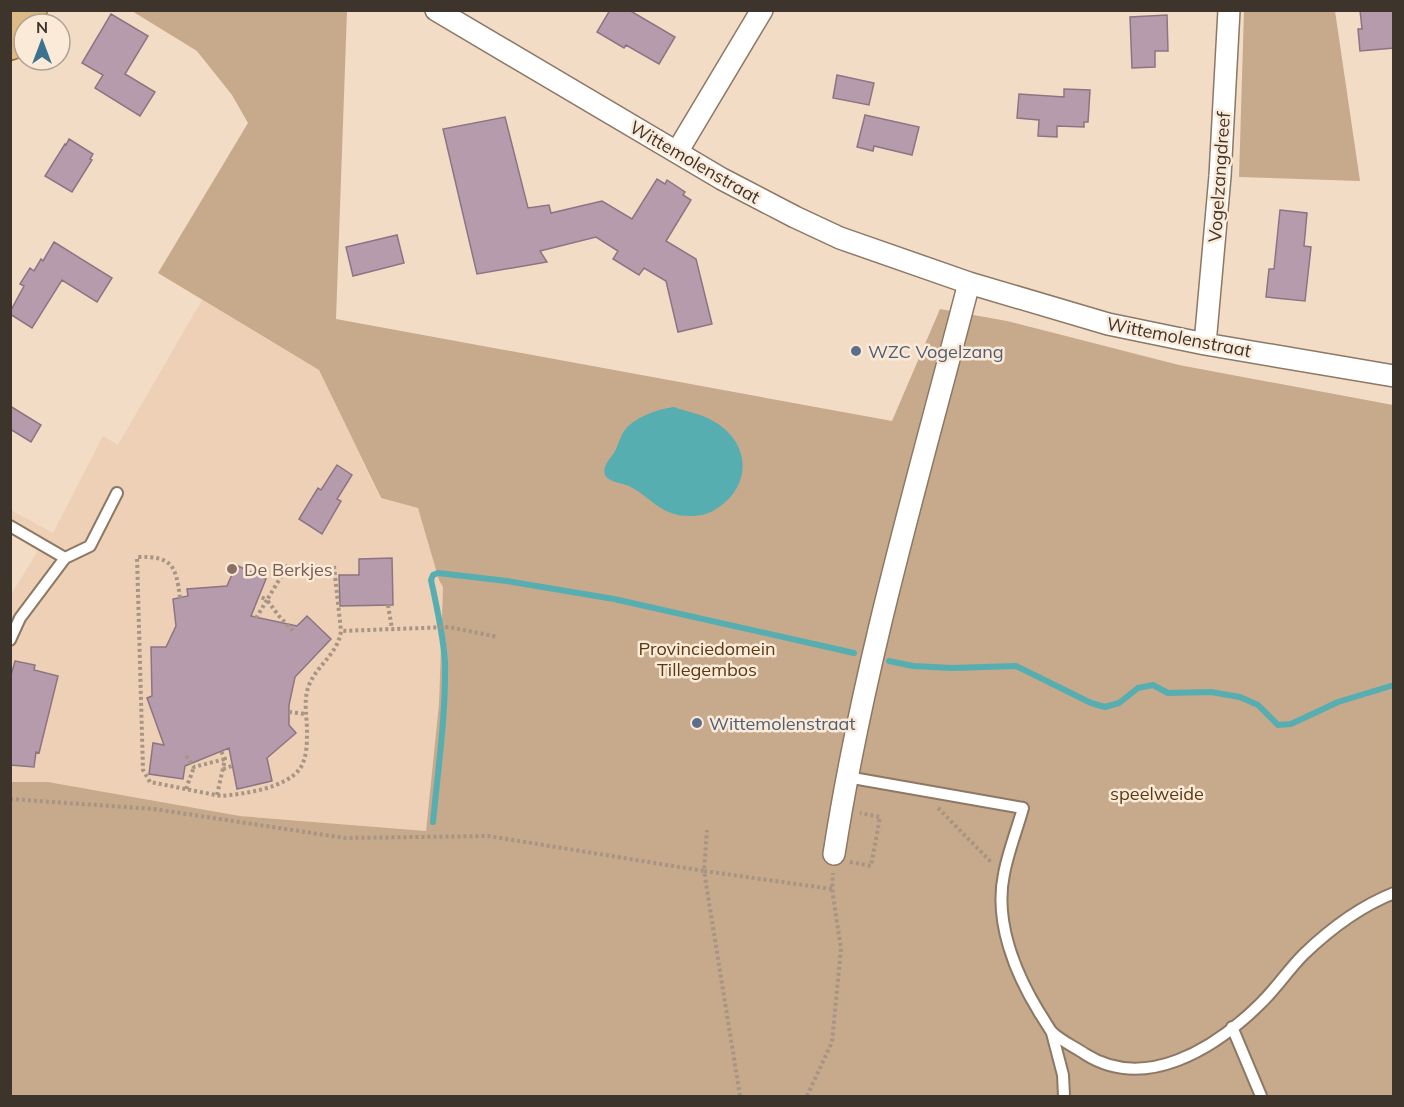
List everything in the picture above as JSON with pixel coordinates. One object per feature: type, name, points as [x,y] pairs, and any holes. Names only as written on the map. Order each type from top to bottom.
[{"type":"main road","points":[[10,43],[30,10]]},
{"type":"street","name":"Wittemolenstraat","points":[[436,10],[767,203],[840,238],[969,283],[1108,324],[1205,344],[1394,376]]},
{"type":"street","points":[[677,152],[762,10]]},
{"type":"street","name":"Vogelzangdreef","points":[[1205,344],[1220,176],[1229,10]]},
{"type":"street","points":[[839,857],[841,810],[847,777],[902,540],[969,283]]},
{"type":"lane","points":[[10,640],[20,618],[65,558],[90,546],[117,493]]},
{"type":"lane","points":[[10,526],[65,558]]},
{"type":"lane","points":[[847,777],[1023,808],[1004,875],[1001,903],[1010,949],[1024,988],[1052,1033],[1064,1076],[1064,1096]]},
{"type":"lane","points":[[1052,1033],[1096,1061],[1122,1068],[1148,1069],[1173,1062],[1204,1049],[1258,1006],[1304,955],[1321,940],[1374,901],[1394,893]]},
{"type":"lane","points":[[1232,1027],[1261,1096]]},
{"type":"path","points":[[180,598],[177,573],[166,560],[153,556],[137,557],[143,770],[150,782],[217,795],[233,795],[278,785],[302,765],[306,750],[305,699],[309,685],[334,651],[341,631],[334,566]]},
{"type":"path","points":[[256,618],[288,565]]},
{"type":"path","points":[[259,596],[267,600],[293,631]]},
{"type":"path","points":[[388,605],[392,629]]},
{"type":"path","points":[[341,631],[449,627],[498,637]]},
{"type":"path","points":[[289,711],[306,714]]},
{"type":"path","points":[[217,795],[225,759],[221,751]]},
{"type":"path","points":[[186,756],[194,766]]},
{"type":"path","points":[[194,766],[225,759]]},
{"type":"path","points":[[186,789],[194,766]]},
{"type":"path","points":[[222,769],[232,766]]},
{"type":"path","points":[[921,790],[1004,875]]},
{"type":"path","points":[[10,799],[153,809],[345,838],[488,836],[832,890],[841,949],[832,1042],[807,1096]]},
{"type":"path","points":[[839,857],[871,866],[880,817],[841,810]]},
{"type":"path","points":[[707,830],[704,871],[740,1096]]},
{"type":"shaded area","name":"De Berkjes","points":[[202,300],[319,370],[380,498],[418,508],[443,587],[439,704],[426,831],[240,816],[48,782],[11,782],[10,596],[38,551],[11,534],[11,510],[53,533],[103,436],[118,445]]},
{"type":"green space","name":"Provinciedomein Tillegembos","points":[[132,11],[347,11],[336,319],[892,421],[940,309],[1007,321],[1179,365],[1393,405],[1393,1096],[11,1096],[10,782],[48,782],[240,816],[426,831],[439,704],[443,587],[418,508],[381,498],[319,370],[158,273],[248,123],[232,95],[197,51]]},
{"type":"green space","points":[[1244,11],[1335,11],[1360,181],[1239,177]]},
{"type":"water","points":[[674,407],[713,421],[735,440],[740,452],[743,464],[736,488],[728,499],[706,514],[689,516],[671,513],[629,486],[612,481],[605,475],[606,465],[629,425],[647,414]]},
{"type":"building","points":[[610,10],[629,10],[675,37],[659,64],[626,45],[624,48],[597,32]]},
{"type":"building","points":[[1360,10],[1394,10],[1394,48],[1360,51],[1358,29],[1362,29]]},
{"type":"building","points":[[111,14],[148,36],[125,74],[155,92],[140,116],[95,88],[103,75],[82,63]]},
{"type":"building","points":[[1167,15],[1168,51],[1155,51],[1155,67],[1132,68],[1130,17]]},
{"type":"building","points":[[837,75],[874,83],[869,105],[833,98]]},
{"type":"building","points":[[1064,89],[1090,90],[1088,122],[1084,122],[1084,127],[1057,126],[1057,137],[1038,136],[1039,120],[1017,118],[1019,94],[1064,97]]},
{"type":"building","points":[[865,115],[919,127],[912,155],[874,146],[873,151],[857,147]]},
{"type":"building","points":[[505,117],[528,208],[549,205],[551,213],[602,201],[632,219],[657,179],[665,184],[667,180],[685,192],[683,195],[691,200],[666,241],[696,259],[712,324],[678,332],[666,281],[644,268],[639,275],[613,259],[618,251],[596,237],[540,251],[547,262],[477,274],[443,129]]},
{"type":"building","points":[[69,139],[93,154],[90,159],[92,160],[72,192],[45,176]]},
{"type":"building","points":[[1280,210],[1307,213],[1304,246],[1311,247],[1305,301],[1266,297],[1269,269],[1274,269]]},
{"type":"building","points":[[397,235],[404,263],[353,276],[346,247]]},
{"type":"building","points":[[54,242],[112,278],[97,302],[62,280],[32,328],[10,312],[24,286],[20,284],[30,268],[34,271]]},
{"type":"building","points":[[10,406],[41,425],[31,442],[10,429]]},
{"type":"building","points":[[337,465],[352,475],[337,499],[341,501],[322,534],[299,519],[318,488],[321,490]]},
{"type":"building","points":[[392,558],[393,605],[340,606],[339,575],[359,575],[359,559]]},
{"type":"building","points":[[236,565],[266,579],[251,616],[297,626],[307,616],[331,639],[295,677],[289,705],[289,725],[296,733],[267,758],[272,781],[237,789],[229,748],[185,766],[183,779],[149,774],[153,743],[164,745],[147,698],[152,696],[151,647],[166,647],[176,626],[173,599],[188,596],[187,589],[227,586]]},
{"type":"building","points":[[15,661],[35,665],[34,670],[58,676],[39,753],[36,752],[34,767],[10,765],[10,679]]},
{"type":"waterway","points":[[433,822],[445,682],[441,631],[431,580],[433,575],[438,573],[507,581],[614,599],[854,653]]},
{"type":"waterway","points":[[889,661],[913,666],[952,668],[1016,666],[1091,703],[1105,707],[1119,703],[1138,688],[1153,685],[1168,693],[1211,692],[1240,697],[1258,705],[1278,725],[1291,724],[1338,702],[1394,685]]},
{"type":"place","name":"WZC Vogelzang","points":[[856,351]]},
{"type":"place","name":"De Berkjes","points":[[232,569]]},
{"type":"place","name":"Wittemolenstraat","points":[[697,723]]},
{"type":"park label","name":"speelweide","points":[[1157,793]]}]
